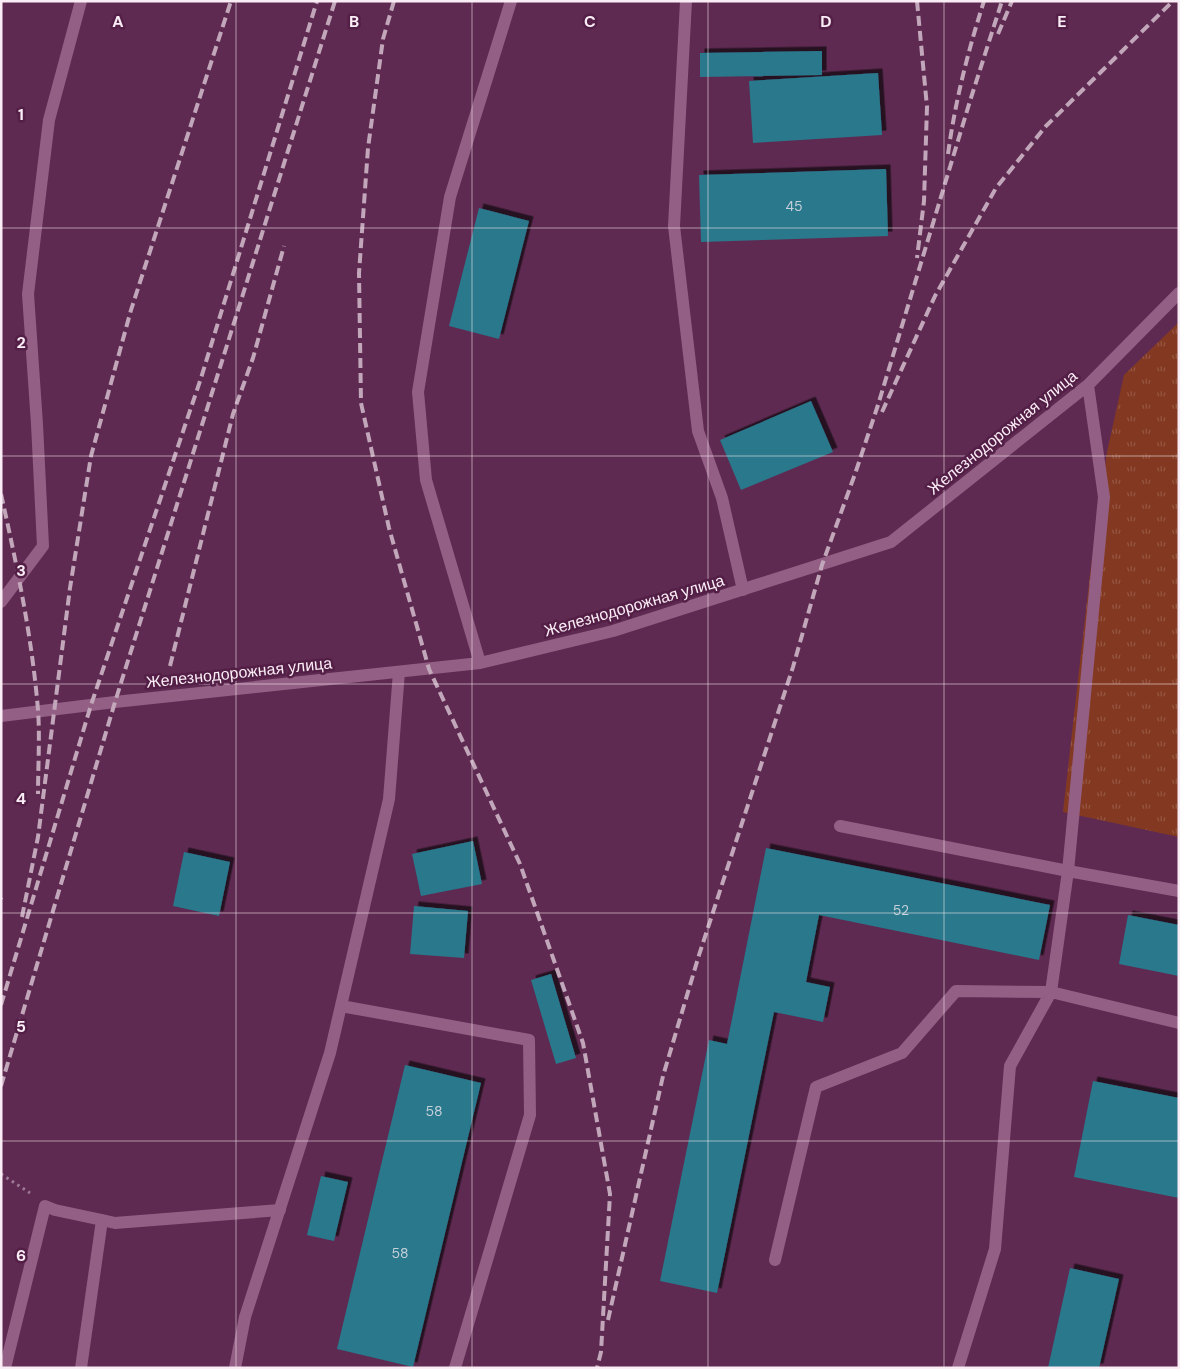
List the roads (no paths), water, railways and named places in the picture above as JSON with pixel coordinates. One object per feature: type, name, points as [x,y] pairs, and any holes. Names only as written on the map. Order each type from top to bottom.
[{"type":"street","points":[[1,602],[43,546],[28,294],[49,120],[81,1]]},
{"type":"street","points":[[480,663],[426,480],[418,392],[450,197],[511,1]]},
{"type":"street","points":[[686,1],[674,226],[698,431],[722,498],[743,590]]},
{"type":"street","name":"Железнодорожная улица","points":[[1,716],[480,663],[613,631],[891,542],[1088,385],[1179,293]]},
{"type":"street","points":[[958,1368],[995,1249],[1010,1066],[1051,992],[1068,871],[1104,497],[1088,385]]},
{"type":"street","points":[[235,1368],[245,1317],[330,1053],[389,799],[399,672]]},
{"type":"street","points":[[840,826],[1179,891]]},
{"type":"street","points":[[774,1260],[816,1087],[902,1053],[956,991],[1051,992],[1179,1023]]},
{"type":"street","points":[[341,1006],[529,1040],[530,1115],[456,1368]]},
{"type":"street","points":[[5,1368],[45,1206],[55,1210],[115,1223],[280,1210]]},
{"type":"street","points":[[81,1368],[102,1220]]},
{"type":"railway","points":[[22,917],[38,837],[70,588],[91,456],[131,310],[231,1]]},
{"type":"railway","points":[[1,1005],[91,705],[201,378],[317,1]]},
{"type":"railway","points":[[1,1086],[115,702],[335,1]]},
{"type":"railway","points":[[394,1],[383,39],[368,148],[359,273],[361,403],[389,528],[429,669],[520,864],[583,1043],[610,1194],[601,1352],[597,1368]]},
{"type":"railway","points":[[917,1],[927,107],[924,201],[917,258]]},
{"type":"railway","points":[[948,154],[954,115],[984,1]]},
{"type":"railway","points":[[608,1320],[663,1076],[699,955],[793,667],[822,565],[878,405],[1002,1]]},
{"type":"railway","points":[[998,34],[1012,1]]},
{"type":"railway","points":[[882,412],[935,296],[996,188],[1046,126],[1173,1]]},
{"type":"railway","points":[[170,666],[233,414],[253,358],[284,246]]},
{"type":"railway","points":[[1,494],[13,548],[32,656],[39,731],[38,794]]}]
